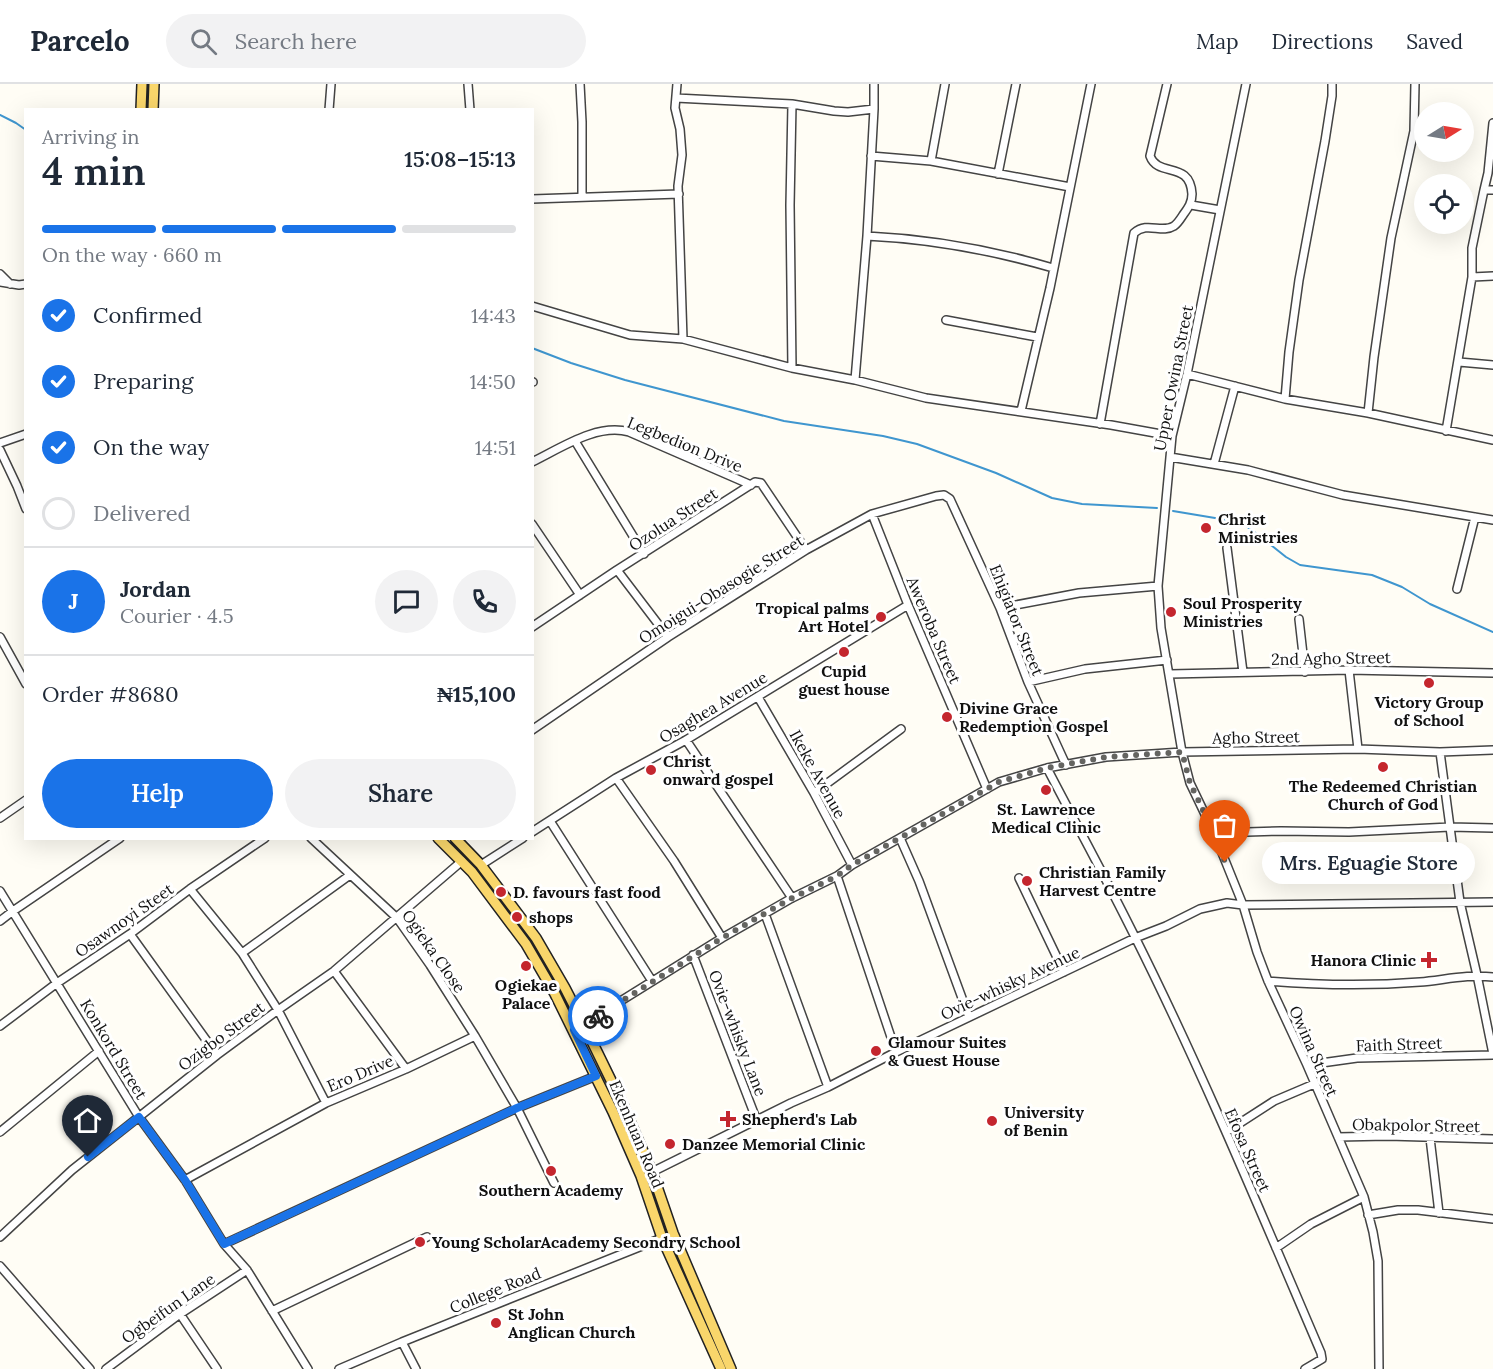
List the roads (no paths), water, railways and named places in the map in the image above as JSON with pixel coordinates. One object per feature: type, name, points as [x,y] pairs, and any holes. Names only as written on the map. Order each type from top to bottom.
[{"type":"main road","points":[[141,108],[142,84]]},
{"type":"main road","points":[[153,108],[154,84]]},
{"type":"main road","name":"Ekenhuan Road","points":[[440,840],[472,872],[526,944],[555,994],[613,1112],[641,1176],[662,1238],[721,1369]]},
{"type":"main road","name":"Ekenhuan Road","points":[[457,840],[481,865],[536,938],[565,988],[624,1107],[673,1233],[730,1369]]},
{"type":"street","points":[[329,108],[331,84]]},
{"type":"street","points":[[468,84],[470,108]]},
{"type":"street","points":[[580,84],[582,198]]},
{"type":"street","points":[[677,84],[675,108],[680,129],[682,155],[679,194],[683,339]]},
{"type":"street","points":[[855,380],[867,236],[874,84]]},
{"type":"street","points":[[931,161],[945,84]]},
{"type":"street","points":[[998,174],[1016,84]]},
{"type":"street","points":[[1021,411],[1091,84]]},
{"type":"street","points":[[1100,424],[1134,233],[1139,228],[1166,229],[1173,226],[1191,205],[1190,183],[1182,172],[1156,166],[1150,156],[1167,84]]},
{"type":"street","name":"Upper Owina Street","points":[[1182,752],[1161,628],[1158,586],[1172,436],[1187,374],[1246,84]]},
{"type":"street","points":[[1286,399],[1288,352],[1325,141],[1332,84]]},
{"type":"street","points":[[1368,413],[1392,238],[1414,131],[1415,84]]},
{"type":"street","points":[[676,98],[792,104],[848,112],[874,109]]},
{"type":"street","points":[[792,104],[790,205],[792,368]]},
{"type":"street","points":[[1446,431],[1472,278],[1472,248],[1488,173],[1493,123]]},
{"type":"street","points":[[872,156],[931,161],[1070,187]]},
{"type":"street","points":[[1484,190],[1493,190]]},
{"type":"street","points":[[534,200],[679,194]]},
{"type":"street","points":[[1191,205],[1220,210]]},
{"type":"street","points":[[867,236],[907,238],[963,246],[1014,256],[1053,268]]},
{"type":"street","points":[[0,274],[10,284]]},
{"type":"street","points":[[1472,278],[1493,276]]},
{"type":"street","points":[[0,282],[24,284]]},
{"type":"street","points":[[534,307],[630,335],[683,339],[792,368],[855,380],[926,398],[1172,436]]},
{"type":"street","points":[[945,320],[1037,338]]},
{"type":"street","points":[[1459,362],[1493,365]]},
{"type":"street","points":[[1187,374],[1286,399],[1368,413],[1493,440]]},
{"type":"street","points":[[1214,464],[1235,386]]},
{"type":"street","name":"Legbedion Drive","points":[[534,461],[579,438],[606,430],[621,430],[751,485]]},
{"type":"street","points":[[0,443],[24,435]]},
{"type":"street","points":[[575,441],[644,554]]},
{"type":"street","points":[[0,450],[24,504]]},
{"type":"street","points":[[1170,457],[1266,475],[1343,495],[1493,520]]},
{"type":"street","points":[[751,485],[755,482],[761,483],[806,550]]},
{"type":"street","name":"Ozolua Street","points":[[534,626],[751,485]]},
{"type":"street","name":"Ehigiator Street","points":[[936,496],[944,495],[950,499],[1000,608],[1028,682],[1066,765]]},
{"type":"street","name":"Omoigui-Obasogie Street","points":[[534,729],[668,637],[806,550],[872,514],[936,496]]},
{"type":"street","name":"Aweroba Street","points":[[872,514],[908,605],[987,789]]},
{"type":"street","points":[[1457,589],[1475,517]]},
{"type":"street","points":[[534,527],[580,596]]},
{"type":"street","points":[[1227,548],[1243,672]]},
{"type":"street","points":[[617,570],[668,637]]},
{"type":"street","points":[[1000,608],[1079,593],[1158,586]]},
{"type":"street","name":"Osaghea Avenue","points":[[534,831],[616,778],[687,740],[908,605]]},
{"type":"street","points":[[1299,619],[1305,672]]},
{"type":"street","points":[[0,637],[24,680]]},
{"type":"street","points":[[1028,682],[1085,669],[1167,660]]},
{"type":"street","points":[[1349,670],[1358,749]]},
{"type":"street","name":"2nd Agho Street","points":[[1170,674],[1349,670],[1493,672]]},
{"type":"street","name":"Ikeke Avenue","points":[[758,697],[814,793],[852,865]]},
{"type":"street","points":[[814,793],[901,729]]},
{"type":"street","points":[[687,740],[792,898]]},
{"type":"street","name":"Agho Street","points":[[574,1030],[722,938],[792,898],[837,876],[852,865],[999,782],[1047,768],[1106,757],[1182,752],[1358,749],[1440,752],[1493,750]]},
{"type":"street","name":"Owina Street","points":[[1182,752],[1190,783],[1214,833],[1243,905],[1268,981],[1364,1197],[1378,1261],[1379,1369]]},
{"type":"street","points":[[1440,752],[1460,902],[1493,1054]]},
{"type":"street","name":"Efosa Street","points":[[1047,768],[1136,938],[1226,1132],[1276,1248],[1321,1353],[1322,1359],[1305,1369]]},
{"type":"street","points":[[616,778],[674,861],[722,938]]},
{"type":"street","points":[[0,805],[3,816],[24,801]]},
{"type":"street","points":[[550,821],[652,981]]},
{"type":"street","points":[[1214,833],[1493,828]]},
{"type":"street","points":[[900,838],[919,881],[969,1017]]},
{"type":"street","points":[[0,921],[117,840]]},
{"type":"street","name":"Osawnoyi Steet","points":[[0,1026],[57,983],[262,840]]},
{"type":"street","name":"Ogieka Close","points":[[313,840],[397,918],[476,1036]]},
{"type":"street","points":[[481,865],[520,840]]},
{"type":"street","name":"Ozigbo Street","points":[[0,1237],[72,1170],[217,1055],[334,971],[462,861]]},
{"type":"street","points":[[242,953],[350,874]]},
{"type":"street","points":[[837,876],[896,1052]]},
{"type":"street","points":[[1019,878],[1064,972]]},
{"type":"street","points":[[190,889],[242,953],[278,1010],[326,1103]]},
{"type":"street","name":"Konkord Street","points":[[0,891],[139,1117],[185,1180],[224,1244],[247,1270],[308,1369]]},
{"type":"street","name":"Ovie-whisky Avenue","points":[[651,1172],[791,1102],[828,1087],[969,1017],[1200,909],[1227,903],[1243,905],[1493,902]]},
{"type":"street","points":[[765,914],[828,1087]]},
{"type":"street","points":[[130,934],[217,1055]]},
{"type":"street","name":"Ovie-whisky Lane","points":[[693,955],[757,1120]]},
{"type":"street","points":[[334,971],[406,1069]]},
{"type":"street","points":[[1268,981],[1353,985],[1420,982],[1477,975],[1493,977]]},
{"type":"street","points":[[476,1036],[517,1108],[554,1183]]},
{"type":"street","name":"Ero Drive","points":[[185,1180],[326,1103],[476,1036]]},
{"type":"street","points":[[0,1132],[99,1051]]},
{"type":"street","name":"Faith Street","points":[[1307,1065],[1357,1058],[1493,1054]]},
{"type":"street","points":[[224,1244],[517,1108],[596,1076]]},
{"type":"street","points":[[1226,1132],[1274,1101],[1314,1084]]},
{"type":"street","name":"Obakpolor Street","points":[[1338,1137],[1493,1139]]},
{"type":"street","points":[[1430,1138],[1439,1213]]},
{"type":"street","points":[[1276,1248],[1311,1224],[1364,1197]]},
{"type":"street","points":[[1368,1215],[1398,1210],[1418,1210],[1493,1219]]},
{"type":"street","points":[[272,1311],[427,1237]]},
{"type":"street","name":"College Road","points":[[339,1369],[662,1238]]},
{"type":"street","points":[[0,1266],[90,1369]]},
{"type":"street","name":"Ogbeifun Lane","points":[[106,1369],[180,1314],[247,1270]]},
{"type":"street","points":[[180,1314],[217,1369]]},
{"type":"street","points":[[402,1342],[416,1369]]},
{"type":"waterway","points":[[0,115],[24,129]]},
{"type":"waterway","points":[[534,349],[625,380],[784,421],[883,436],[917,444],[996,473],[1052,498],[1082,504],[1157,508]]},
{"type":"waterway","points":[[1173,511],[1239,522],[1300,565],[1372,575],[1402,587],[1430,604],[1493,632]]},
{"type":"place","name":"Christ Ministries","points":[[1206,528]]},
{"type":"place","name":"Soul Prosperity Ministries","points":[[1171,612]]},
{"type":"place","name":"Tropical palms Art Hotel","points":[[881,617]]},
{"type":"place","name":"Cupid guest house","points":[[844,652]]},
{"type":"place","name":"Victory Group of School","points":[[1429,683]]},
{"type":"place","name":"Divine Grace Redemption Gospel","points":[[947,717]]},
{"type":"place","name":"The Redeemed Christian Church of God","points":[[1383,767]]},
{"type":"place","name":"Christ onward gospel","points":[[651,770]]},
{"type":"place","name":"St. Lawrence Medical Clinic","points":[[1046,790]]},
{"type":"place","name":"Mrs. Eguagie Store","points":[[1225,862]]},
{"type":"place","name":"Christian Family Harvest Centre","points":[[1027,881]]},
{"type":"place","name":"D. favours fast food","points":[[501,892]]},
{"type":"place","name":"shops","points":[[517,917]]},
{"type":"place","name":"Hanora Clinic","points":[[1429,960]]},
{"type":"place","name":"Ogiekae Palace","points":[[526,966]]},
{"type":"place","name":"Glamour Suites & Guest House","points":[[876,1051]]},
{"type":"place","name":"Shepherd's Lab","points":[[728,1119]]},
{"type":"place","name":"University of Benin","points":[[992,1121]]},
{"type":"place","name":"Danzee Memorial Clinic","points":[[670,1144]]},
{"type":"place","name":"Southern Academy","points":[[551,1171]]},
{"type":"place","name":"Young ScholarAcademy Secondry School","points":[[420,1242]]},
{"type":"place","name":"St John Anglican Church","points":[[496,1323]]}]
